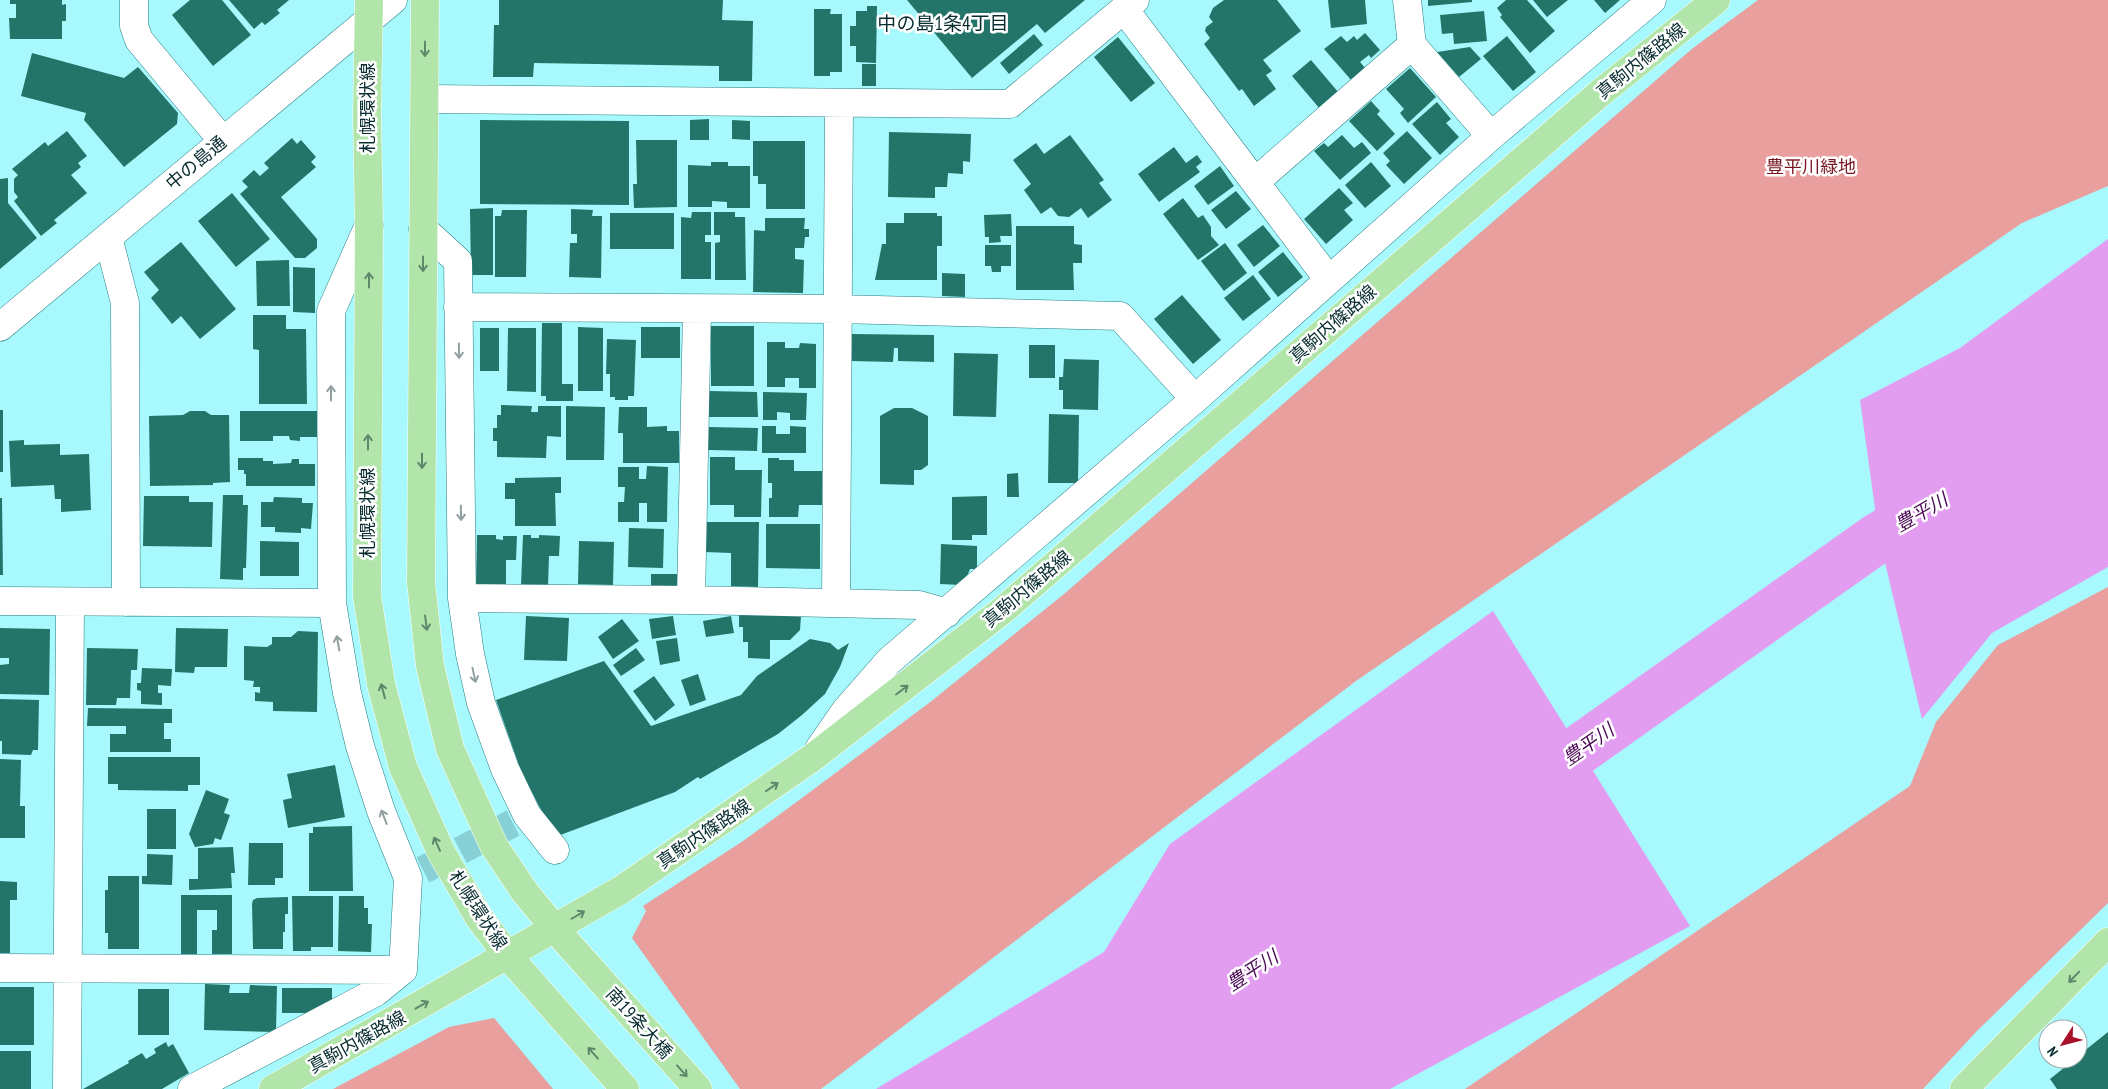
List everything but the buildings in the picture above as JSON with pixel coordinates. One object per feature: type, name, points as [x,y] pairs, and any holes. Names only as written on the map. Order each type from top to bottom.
[{"type":"main road","points":[[425,0],[421,582],[430,666],[450,749],[494,846],[524,890],[555,929]]},
{"type":"main road","name":"真駒内篠路線","points":[[273,1089],[621,890],[812,758],[1003,610],[1599,94],[1716,0]]},
{"type":"main road","name":"札幌環状線","points":[[369,10],[367,115],[369,224],[367,596],[381,684],[403,767],[441,852],[478,916],[508,956],[625,1089]]},
{"type":"main road","name":"南19条大橋","points":[[555,929],[698,1089]]},
{"type":"main road","points":[[1964,1089],[2108,942]]},
{"type":"street","points":[[134,0],[134,26],[139,40],[223,141]]},
{"type":"street","name":"中の島通","points":[[0,327],[223,141],[369,10],[393,0]]},
{"type":"street","points":[[1408,0],[1412,45],[1491,136]]},
{"type":"street","points":[[812,758],[846,710],[889,662],[1195,399],[1491,136],[1652,0]]},
{"type":"street","points":[[425,99],[1010,104],[1130,5],[1255,182],[1329,280]]},
{"type":"street","points":[[1255,182],[1412,45]]},
{"type":"street","points":[[836,603],[839,104]]},
{"type":"street","points":[[192,1089],[376,992],[403,970],[416,874],[381,811],[360,746],[347,693],[332,603],[330,311],[369,224]]},
{"type":"street","points":[[423,229],[458,261],[462,598],[470,654],[481,704],[505,769],[520,819],[555,850]]},
{"type":"street","points":[[108,237],[125,303],[126,602]]},
{"type":"street","points":[[458,307],[837,309],[1120,316],[1195,399]]},
{"type":"street","points":[[691,600],[697,309]]},
{"type":"street","points":[[462,598],[691,600],[919,605],[947,613]]},
{"type":"street","points":[[0,601],[332,603]]},
{"type":"street","points":[[67,1089],[70,602]]},
{"type":"street","points":[[0,968],[403,970]]},
{"type":"green space","name":"豊平川緑地","points":[[1758,0],[2108,0],[2108,186],[2022,223],[1356,681],[821,1089],[740,1089],[632,938],[646,911],[643,906],[743,841],[802,798],[929,703],[1064,594],[1693,48]]},
{"type":"green space","points":[[2108,587],[2108,903],[1977,1031],[1923,1089],[1465,1089],[1910,786],[1936,722],[1998,645]]},
{"type":"green space","points":[[494,1018],[553,1089],[333,1089],[449,1027]]},
{"type":"water","points":[[2108,239],[2108,567],[1992,633],[1922,719],[1879,537],[1860,400],[1960,348]]},
{"type":"water","points":[[1493,611],[1690,926],[1390,1089],[876,1089],[1104,952],[1170,844]]},
{"type":"waterway","name":"豊平川","points":[[1524,789],[1879,537],[1937,503]]},
{"type":"tunnel","points":[[423,870],[513,823]]},
{"type":"district","name":"中の島1条4丁目","points":[[943,23]]}]
